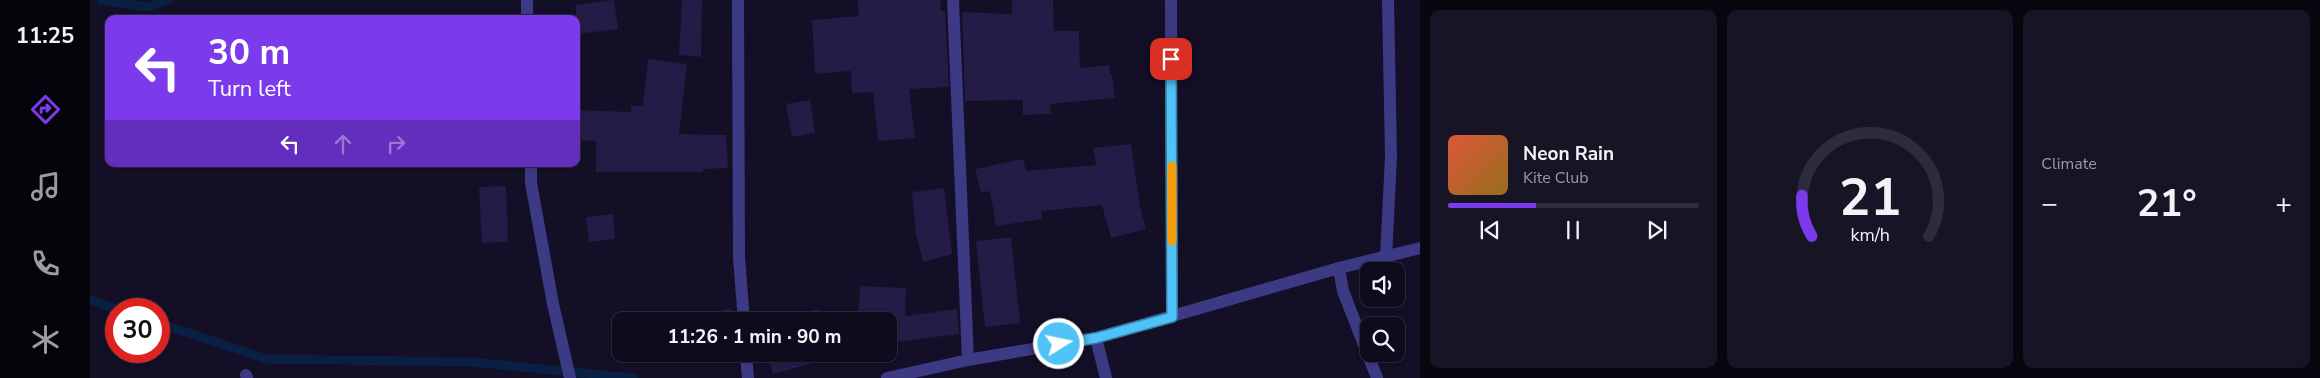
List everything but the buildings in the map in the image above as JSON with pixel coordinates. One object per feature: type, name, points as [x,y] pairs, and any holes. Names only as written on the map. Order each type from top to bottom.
[{"type":"street","points":[[527,0],[527,15]]},
{"type":"street","points":[[738,0],[739,258],[743,312]]},
{"type":"street","points":[[953,0],[968,360]]},
{"type":"street","points":[[1171,0],[1172,317]]},
{"type":"street","points":[[1386,257],[1391,157],[1388,0]]},
{"type":"street","points":[[530,167],[531,183],[553,304],[570,378]]},
{"type":"street","points":[[887,378],[968,360],[1096,338],[1339,268],[1420,248]]},
{"type":"street","points":[[1339,268],[1344,291],[1377,378]]},
{"type":"street","points":[[1096,338],[1106,378]]},
{"type":"street","points":[[747,362],[748,378]]},
{"type":"waterway","points":[[102,0],[146,7],[169,0]]},
{"type":"waterway","points":[[90,300],[105,305]]},
{"type":"waterway","points":[[170,327],[266,359],[471,362],[633,378]]},
{"type":"slow traffic","points":[[1172,166],[1172,241]]},
{"type":"route","points":[[1059,344],[1096,338],[1172,317],[1171,59]]}]
